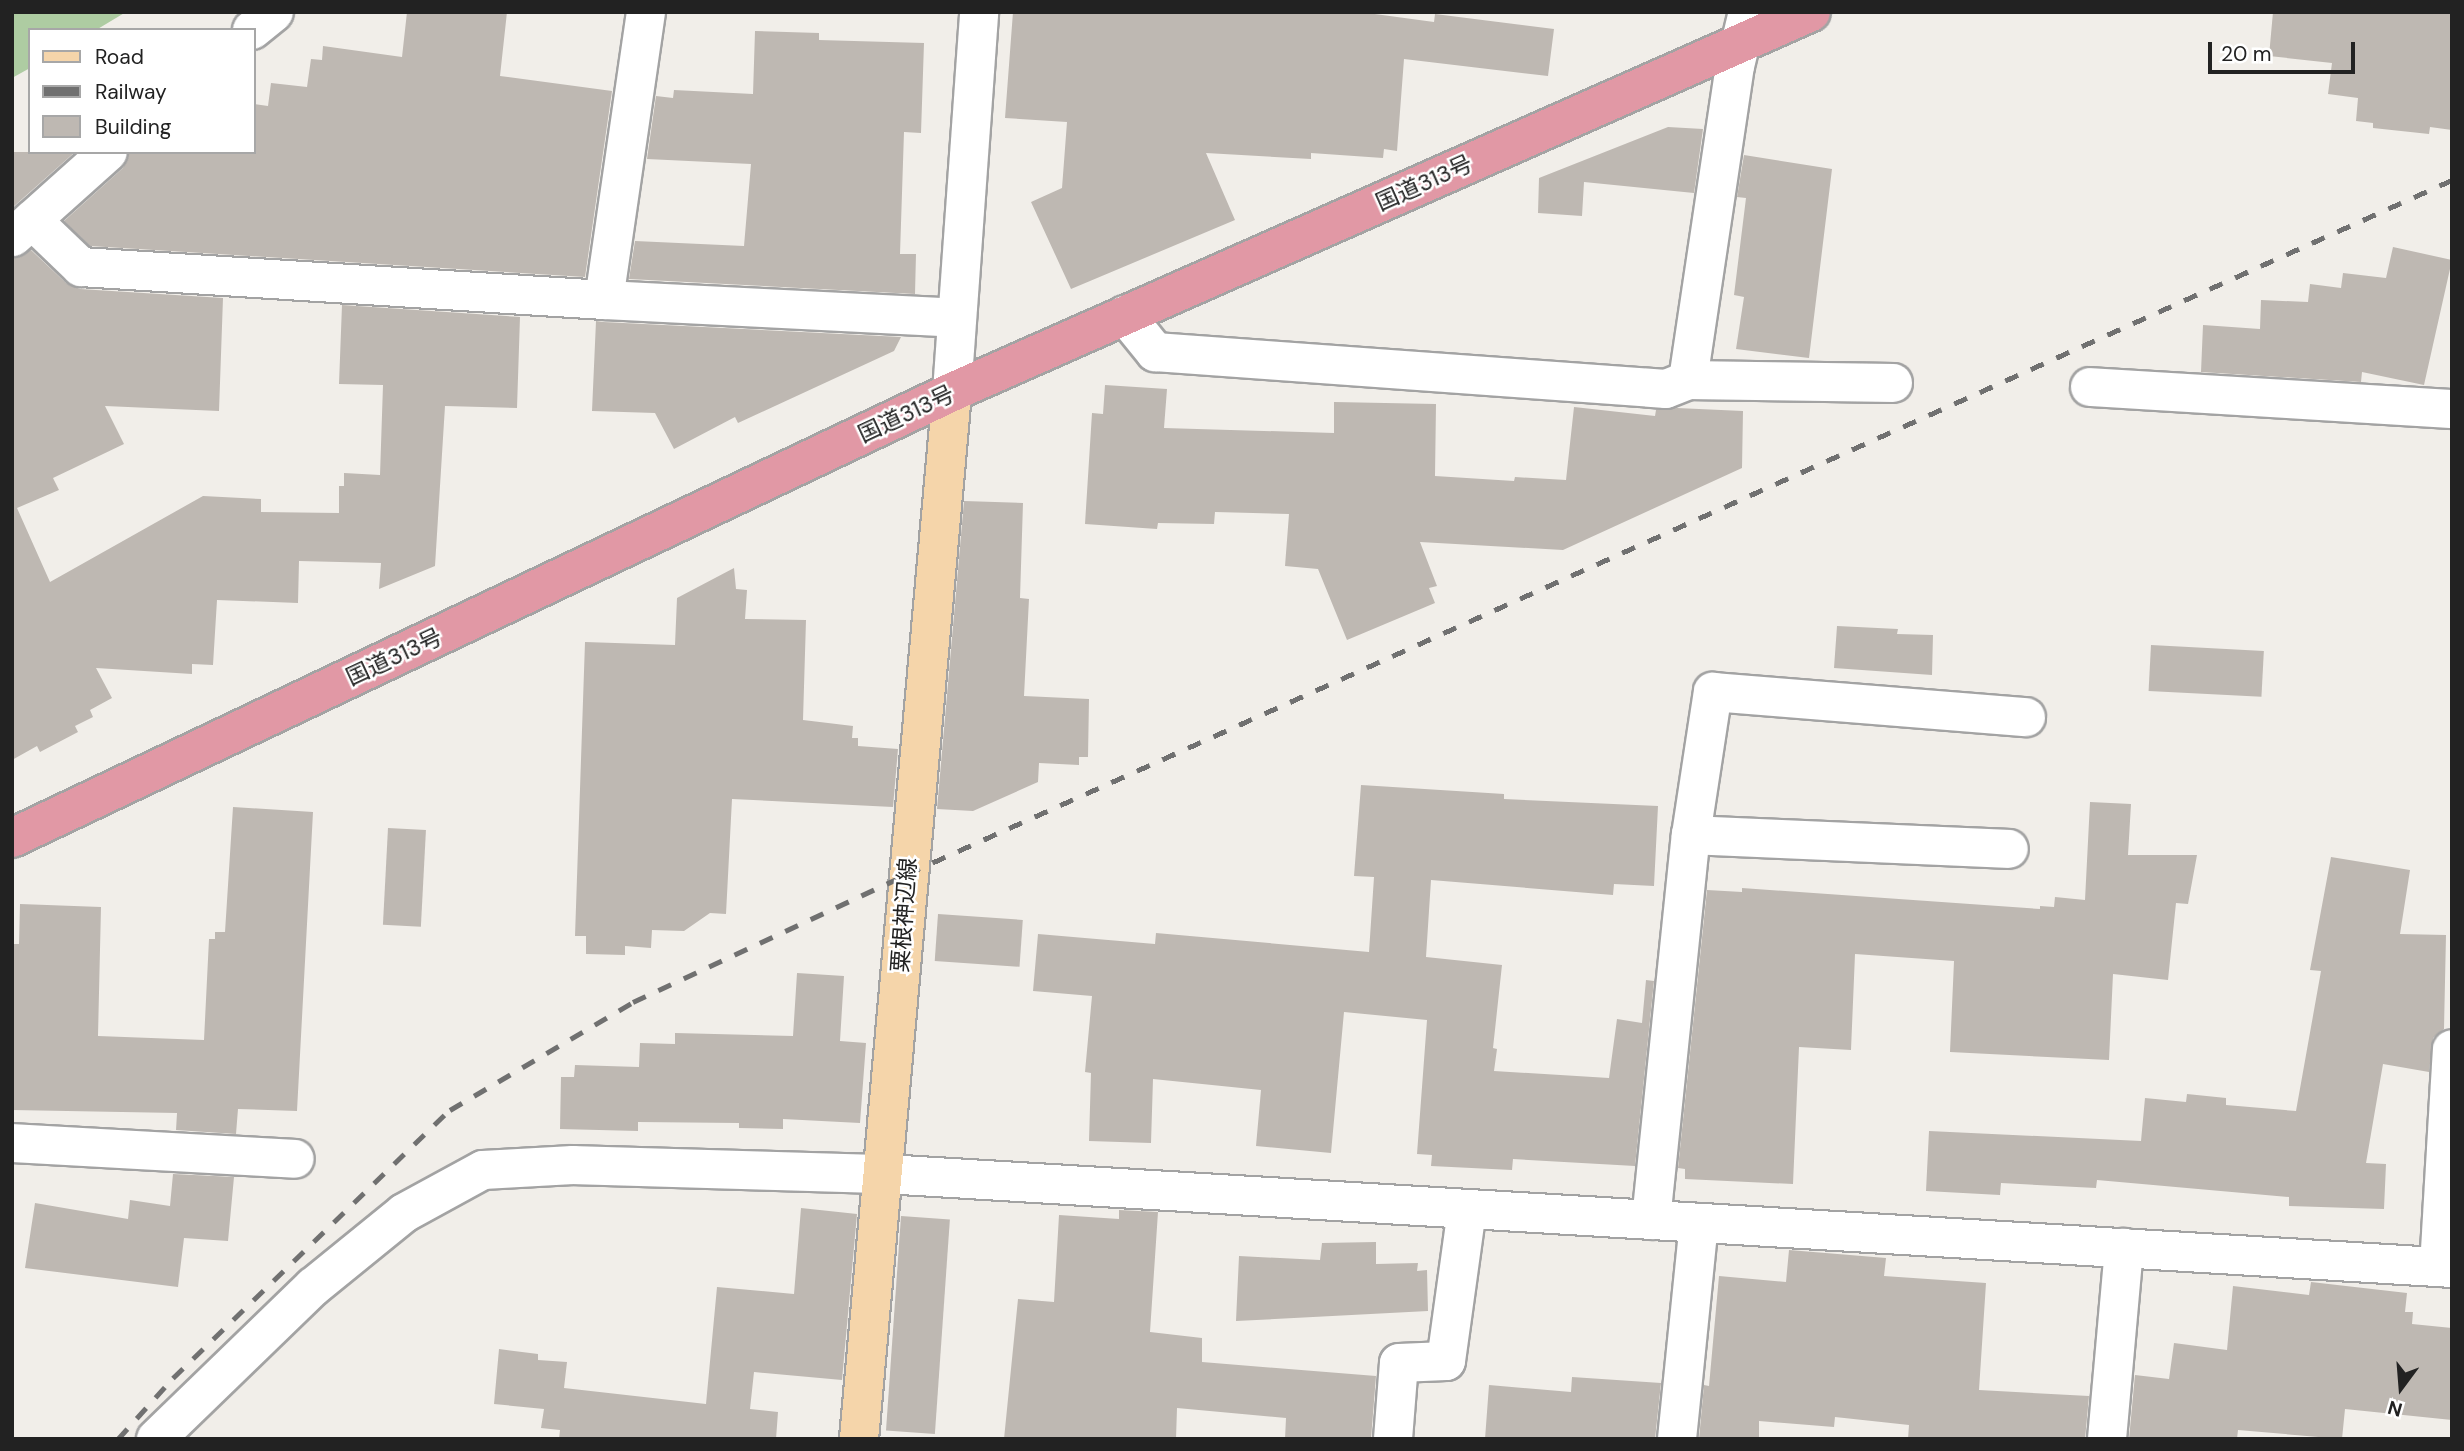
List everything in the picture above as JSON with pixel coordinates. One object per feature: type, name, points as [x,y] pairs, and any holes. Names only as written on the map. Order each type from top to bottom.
[{"type":"highway","name":"国道313号","points":[[12,838],[952,392],[1125,315],[1743,29],[1811,12]]},
{"type":"main road","name":"粟根神辺線","points":[[859,1439],[885,1174],[907,874],[952,392]]},
{"type":"street","points":[[254,28],[274,12]]},
{"type":"street","points":[[604,300],[646,12]]},
{"type":"street","points":[[952,392],[979,12]]},
{"type":"street","points":[[1688,380],[1743,29]]},
{"type":"street","points":[[106,154],[22,229],[81,267],[604,300],[957,317]]},
{"type":"street","points":[[1125,315],[1155,352],[1666,389],[1688,380],[1894,383]]},
{"type":"street","points":[[2090,387],[2452,409]]},
{"type":"street","points":[[1651,1220],[1691,835],[1713,692],[2026,717]]},
{"type":"street","points":[[1691,835],[2009,849]]},
{"type":"street","points":[[156,1439],[323,1278],[404,1213],[483,1170],[573,1165],[885,1174],[2445,1268],[2452,1049]]},
{"type":"street","points":[[12,1143],[295,1159]]},
{"type":"street","points":[[1393,1439],[1399,1363],[1446,1361],[1467,1209]]},
{"type":"street","points":[[1677,1439],[1699,1223]]},
{"type":"street","points":[[2107,1439],[2124,1248]]},
{"type":"green space","points":[[12,12],[126,12],[99,28],[28,28],[28,69],[12,78]]},
{"type":"building","points":[[407,12],[507,12],[500,76],[612,91],[585,277],[90,246],[64,221],[123,168],[128,154],[256,154],[256,104],[268,106],[271,83],[307,87],[311,59],[322,60],[323,46],[402,57]]},
{"type":"building","points":[[1013,12],[1360,12],[1434,22],[1435,14],[1554,29],[1548,76],[1404,59],[1397,151],[1384,149],[1383,158],[1311,153],[1311,159],[1206,153],[1235,220],[1071,289],[1031,202],[1062,188],[1067,122],[1005,118]]},
{"type":"building","points":[[2273,12],[2452,12],[2452,130],[2430,127],[2429,134],[2373,128],[2373,123],[2356,121],[2358,98],[2328,94],[2332,63],[2269,56]]},
{"type":"building","points":[[755,31],[819,33],[819,40],[924,43],[921,133],[904,132],[900,254],[916,254],[915,294],[629,279],[635,241],[744,246],[751,164],[647,159],[656,96],[673,98],[674,90],[753,94]]},
{"type":"building","points":[[1668,127],[1703,129],[1694,193],[1584,182],[1582,216],[1538,213],[1539,178]]},
{"type":"building","points":[[12,152],[73,154],[12,208]]},
{"type":"building","points":[[1744,155],[1832,169],[1809,358],[1736,349],[1744,297],[1734,295],[1746,198],[1737,197]]},
{"type":"building","points":[[2393,247],[2452,260],[2424,385],[2362,372],[2361,382],[2201,372],[2203,325],[2260,329],[2261,300],[2308,302],[2310,284],[2341,288],[2343,273],[2386,278]]},
{"type":"building","points":[[31,250],[66,283],[80,289],[223,298],[219,411],[105,406],[124,444],[53,478],[59,490],[17,508],[50,582],[203,496],[261,499],[261,512],[339,513],[339,486],[344,486],[344,473],[380,475],[383,385],[339,384],[342,305],[520,317],[517,408],[445,406],[435,566],[379,589],[381,563],[299,561],[298,603],[217,600],[213,665],[192,664],[192,674],[96,668],[112,698],[90,710],[93,717],[75,726],[78,732],[40,752],[37,746],[12,760],[12,258]]},
{"type":"building","points":[[596,321],[901,337],[894,351],[738,423],[735,417],[674,449],[655,413],[592,411]]},
{"type":"building","points":[[1105,385],[1167,389],[1164,428],[1334,433],[1334,402],[1436,404],[1435,476],[1514,481],[1515,477],[1566,480],[1574,407],[1655,416],[1656,410],[1677,408],[1743,411],[1742,468],[1563,550],[1420,542],[1437,586],[1429,588],[1435,603],[1347,640],[1318,569],[1285,566],[1289,514],[1215,512],[1214,524],[1158,523],[1157,529],[1085,524],[1092,413],[1103,414]]},
{"type":"building","points":[[964,501],[1023,503],[1020,598],[1029,599],[1024,696],[1089,699],[1088,757],[1079,757],[1079,765],[1039,763],[1038,782],[973,811],[937,809]]},
{"type":"building","points":[[734,568],[736,589],[747,590],[745,619],[806,620],[803,720],[853,726],[852,738],[858,738],[858,746],[898,749],[893,807],[732,799],[726,914],[710,913],[684,931],[652,930],[651,948],[625,946],[625,955],[586,954],[586,936],[575,936],[585,642],[675,645],[677,598]]},
{"type":"building","points":[[1837,626],[1898,629],[1897,634],[1933,635],[1932,675],[1834,668]]},
{"type":"building","points":[[2151,645],[2264,651],[2261,697],[2149,691]]},
{"type":"building","points":[[1361,785],[1504,794],[1504,799],[1658,806],[1654,886],[1614,884],[1613,895],[1431,880],[1426,957],[1502,965],[1493,1048],[1497,1049],[1494,1071],[1609,1078],[1617,1019],[1642,1023],[1646,980],[1654,981],[1635,1166],[1513,1159],[1512,1170],[1431,1166],[1432,1155],[1417,1154],[1427,1020],[1344,1012],[1331,1153],[1256,1146],[1261,1090],[1153,1079],[1151,1143],[1089,1141],[1091,1073],[1085,1072],[1092,996],[1033,991],[1038,934],[1155,944],[1156,933],[1369,952],[1374,877],[1354,876]]},
{"type":"building","points":[[2090,802],[2131,804],[2128,855],[2197,855],[2188,904],[2176,903],[2168,980],[2113,974],[2109,1060],[1950,1052],[1954,961],[1855,954],[1851,1050],[1799,1047],[1793,1184],[1685,1179],[1685,1169],[1678,1168],[1707,890],[1742,892],[1742,888],[2040,909],[2040,906],[2054,907],[2055,897],[2085,900]]},
{"type":"building","points":[[233,807],[313,812],[297,1111],[238,1109],[236,1134],[176,1130],[177,1113],[12,1110],[12,944],[19,944],[20,904],[101,907],[98,1036],[204,1040],[209,939],[215,939],[215,932],[225,932]]},
{"type":"building","points":[[388,828],[426,830],[421,927],[383,925]]},
{"type":"building","points":[[2331,857],[2410,870],[2400,934],[2446,935],[2444,1029],[2433,1038],[2429,1072],[2383,1064],[2366,1163],[2386,1164],[2384,1209],[2289,1206],[2289,1197],[2097,1180],[2096,1188],[2001,1183],[2000,1195],[1926,1191],[1929,1131],[2141,1141],[2145,1098],[2186,1102],[2187,1094],[2226,1098],[2226,1105],[2296,1111],[2321,971],[2310,970]]},
{"type":"building","points":[[938,914],[1023,920],[1020,967],[935,961]]},
{"type":"building","points":[[797,973],[844,976],[840,1041],[866,1043],[860,1123],[783,1119],[783,1129],[739,1128],[739,1123],[638,1122],[638,1131],[560,1129],[561,1077],[574,1077],[575,1065],[639,1067],[640,1043],[675,1044],[675,1033],[793,1036]]},
{"type":"building","points":[[173,1174],[234,1177],[228,1241],[184,1238],[178,1287],[25,1268],[35,1203],[128,1219],[130,1200],[170,1206]]},
{"type":"building","points":[[801,1208],[857,1214],[842,1380],[754,1372],[750,1409],[778,1412],[776,1439],[559,1439],[560,1430],[541,1428],[544,1409],[494,1404],[499,1349],[538,1354],[538,1360],[567,1362],[564,1388],[706,1404],[717,1287],[794,1294]]},
{"type":"building","points":[[1119,1210],[1158,1212],[1150,1332],[1202,1338],[1202,1362],[1376,1376],[1371,1439],[1285,1439],[1286,1418],[1177,1408],[1176,1439],[1004,1439],[1018,1299],[1054,1302],[1059,1215],[1119,1219]]},
{"type":"building","points":[[901,1216],[950,1219],[935,1434],[886,1430]]},
{"type":"building","points":[[1376,1242],[1376,1264],[1418,1263],[1417,1271],[1427,1270],[1428,1311],[1236,1321],[1239,1256],[1320,1260],[1322,1243]]},
{"type":"building","points":[[1789,1250],[1886,1258],[1884,1276],[1986,1283],[1979,1390],[2089,1396],[2085,1439],[1908,1439],[1909,1425],[1835,1417],[1834,1427],[1759,1421],[1759,1439],[1699,1439],[1704,1385],[1709,1386],[1719,1276],[1786,1282]]},
{"type":"building","points":[[2311,1282],[2407,1293],[2405,1312],[2413,1312],[2412,1324],[2452,1328],[2452,1420],[2345,1409],[2342,1439],[2238,1430],[2237,1439],[2129,1439],[2135,1375],[2169,1379],[2174,1343],[2227,1350],[2233,1286],[2309,1295]]},
{"type":"building","points":[[1572,1377],[1661,1383],[1655,1439],[1485,1439],[1489,1385],[1571,1392]]},
{"type":"railway","points":[[118,1439],[173,1378],[450,1110],[633,1002],[907,874],[2452,180]]}]
